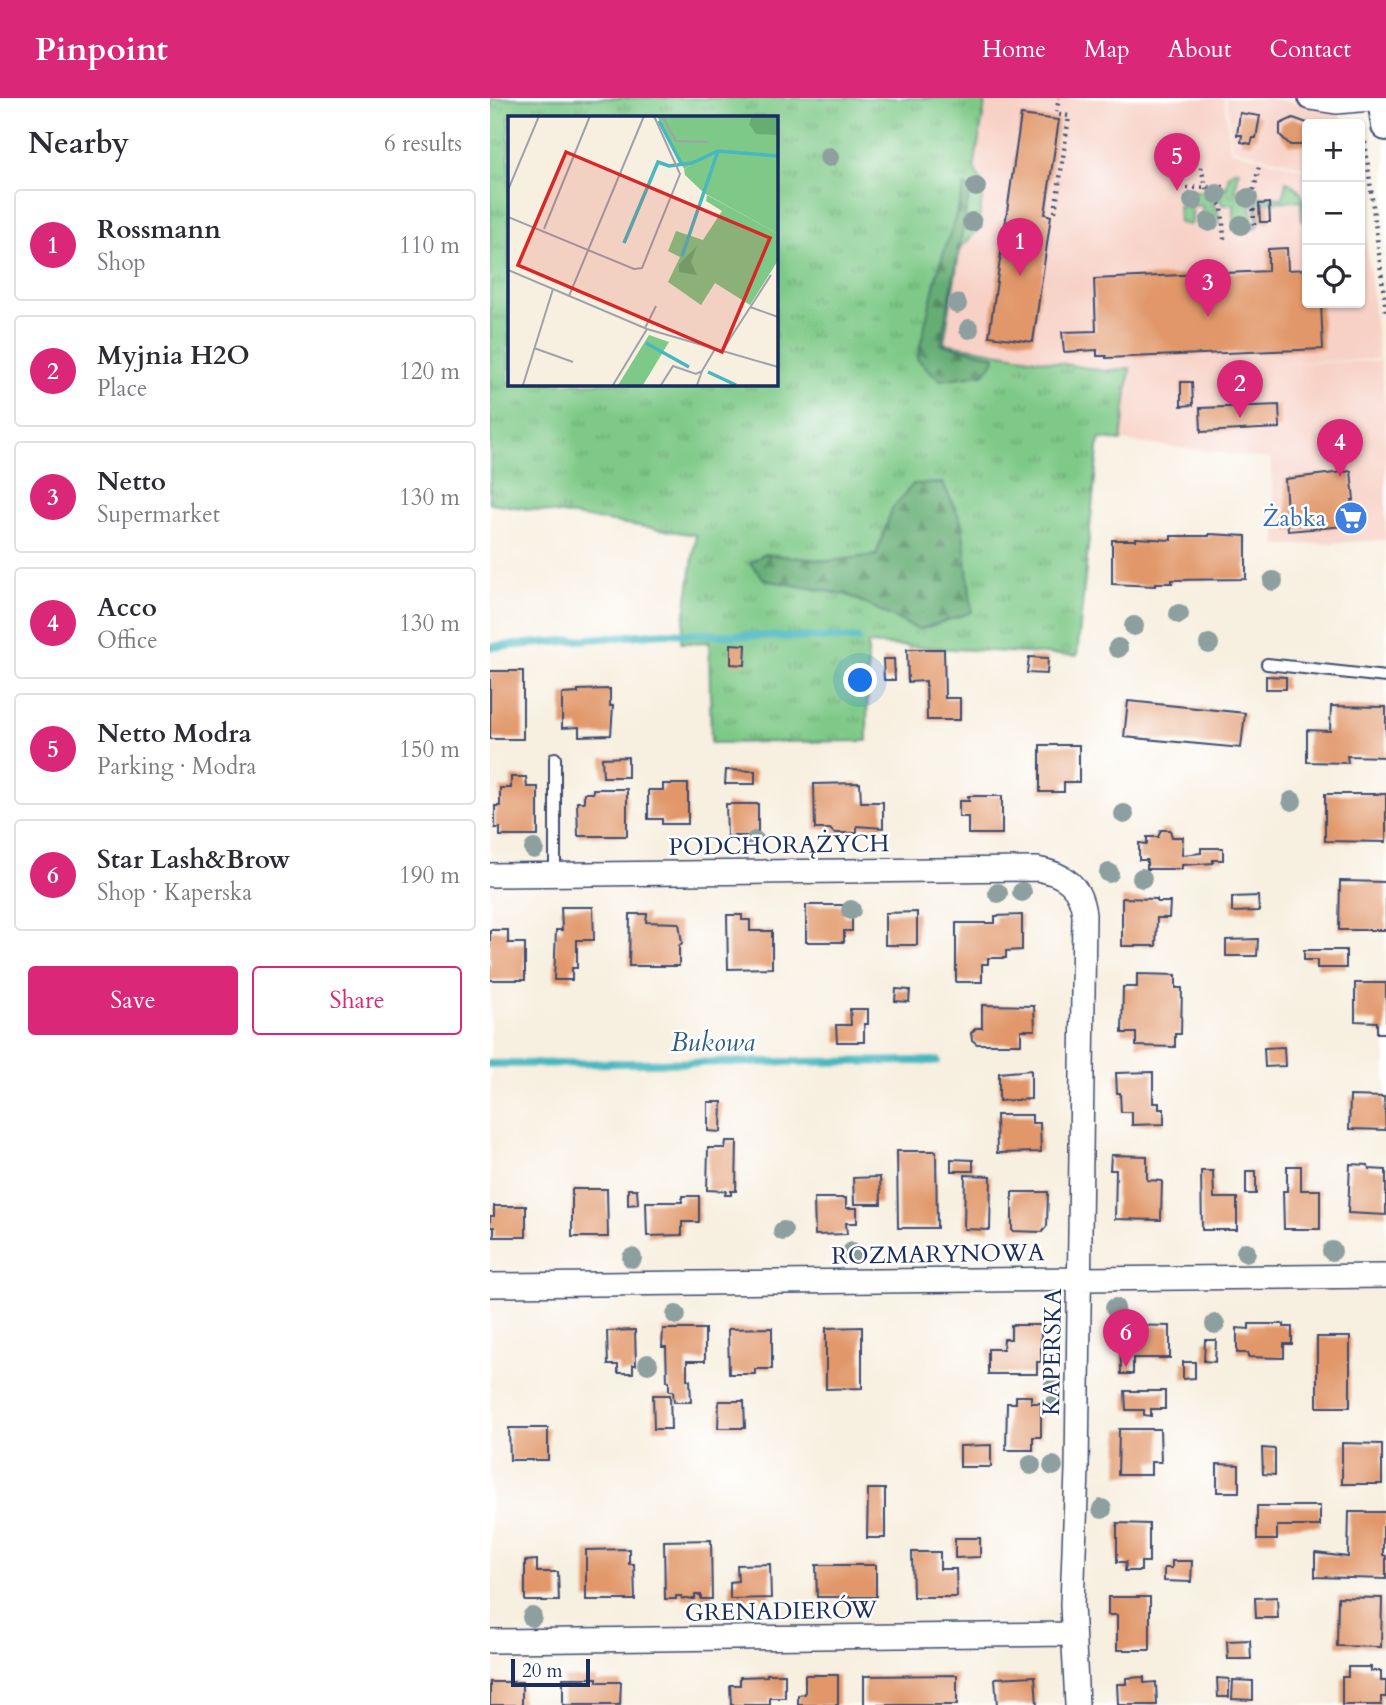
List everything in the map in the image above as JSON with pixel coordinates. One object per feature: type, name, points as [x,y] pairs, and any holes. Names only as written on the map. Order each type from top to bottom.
[{"type":"street","points":[[1310,98],[1336,102],[1382,98],[1375,134]]},
{"type":"street","name":"PODCHORĄŻYCH","points":[[490,874],[1037,869],[1054,872],[1066,880]]},
{"type":"street","name":"KAPERSKA","points":[[1066,880],[1082,900],[1083,915],[1073,1634],[1077,1705]]},
{"type":"street","name":"ROZMARYNOWA","points":[[490,1285],[1386,1276]]},
{"type":"street","name":"GRENADIERÓW","points":[[490,1641],[1073,1634]]},
{"type":"lane","points":[[1267,664],[1386,677]]},
{"type":"lane","points":[[555,758],[555,874]]},
{"type":"path","points":[[1055,212],[1069,116],[1056,114],[1059,98]]},
{"type":"path","points":[[1375,134],[1386,312]]},
{"type":"path","points":[[1201,167],[1206,188],[1222,207],[1224,239]]},
{"type":"path","points":[[1254,225],[1253,194],[1259,167]]},
{"type":"path","points":[[1187,188],[1225,187]]},
{"type":"shaded area","points":[[986,98],[1224,98],[1231,150],[1302,169],[1302,308],[1365,308],[1365,223],[1379,359],[1249,364],[1380,361],[1386,409],[1386,540],[1277,546],[1270,459],[1121,441],[1129,368],[1105,371],[943,343]]},
{"type":"shaded area","points":[[1226,98],[1268,98],[1334,109],[1343,119],[1302,119],[1302,167],[1233,148]]},
{"type":"green space","points":[[490,98],[986,98],[974,168],[984,187],[977,231],[960,248],[944,343],[1105,371],[1130,368],[1121,441],[1099,439],[1077,656],[868,644],[867,741],[711,743],[709,642],[681,643],[696,535],[490,503]]},
{"type":"green space","points":[[1239,171],[1235,190],[1251,194],[1252,227],[1257,225],[1255,196],[1283,198],[1286,181],[1302,196],[1302,221],[1301,201],[1258,202],[1259,225],[1254,229],[1236,229],[1234,204],[1223,205],[1213,190],[1226,188],[1229,174]]},
{"type":"green space","points":[[965,186],[970,191],[941,344],[995,356],[994,362],[983,374],[940,380],[917,359],[937,274]]},
{"type":"green space","points":[[1186,191],[1203,191],[1218,210],[1219,224],[1203,224],[1202,205],[1192,206],[1190,225],[1179,223],[1178,206],[1187,204]]},
{"type":"green space","points":[[943,483],[962,523],[972,612],[919,630],[848,595],[765,580],[750,563],[764,554],[829,561],[876,555],[892,509],[913,484]]},
{"type":"building","points":[[1240,113],[1260,116],[1256,138],[1253,138],[1251,144],[1241,142],[1242,135],[1237,135]]},
{"type":"building","points":[[1021,115],[1059,120],[1045,214],[1051,216],[1033,342],[989,336]]},
{"type":"building","points":[[1293,118],[1302,121],[1302,145],[1290,145],[1280,135],[1280,124]]},
{"type":"building","points":[[1269,203],[1270,222],[1260,222],[1259,204]]},
{"type":"building","points":[[1287,248],[1288,270],[1302,269],[1302,308],[1321,308],[1323,349],[1106,358],[1097,356],[1097,350],[1064,352],[1062,332],[1096,331],[1094,279],[1268,271],[1268,249]]},
{"type":"building","points":[[1181,382],[1192,382],[1193,405],[1181,406]]},
{"type":"building","points":[[1279,405],[1280,428],[1201,432],[1200,408]]},
{"type":"building","points":[[1351,471],[1352,500],[1357,525],[1288,531],[1285,479]]},
{"type":"building","points":[[1171,536],[1246,536],[1246,579],[1172,580],[1172,583],[1155,583],[1155,586],[1112,584],[1112,540],[1171,540]]},
{"type":"building","points":[[731,644],[746,645],[745,665],[731,664]]},
{"type":"building","points":[[907,649],[944,649],[945,698],[960,698],[960,720],[927,720],[926,681],[908,682]]},
{"type":"building","points":[[1029,657],[1048,658],[1047,674],[1027,673]]},
{"type":"building","points":[[883,659],[894,659],[895,680],[884,680]]},
{"type":"building","points":[[490,671],[523,671],[523,739],[490,739]]},
{"type":"building","points":[[1266,676],[1286,677],[1286,689],[1266,689]]},
{"type":"building","points":[[610,689],[610,706],[613,706],[611,735],[579,736],[579,727],[562,728],[562,694],[578,693],[578,690]]},
{"type":"building","points":[[1128,701],[1245,713],[1241,748],[1124,737]]},
{"type":"building","points":[[1331,706],[1386,707],[1386,757],[1347,756],[1348,763],[1307,762],[1307,730],[1330,731]]},
{"type":"building","points":[[1040,745],[1079,745],[1079,782],[1064,782],[1064,792],[1040,792]]},
{"type":"building","points":[[628,757],[628,777],[603,777],[602,758]]},
{"type":"building","points":[[726,770],[755,771],[755,784],[725,784]]},
{"type":"building","points":[[511,777],[526,777],[527,787],[538,787],[538,836],[500,836],[500,828],[495,828],[495,806],[500,806],[500,788],[511,788]]},
{"type":"building","points":[[860,783],[861,802],[883,802],[883,828],[857,826],[857,833],[834,833],[830,829],[815,829],[814,784]]},
{"type":"building","points":[[663,784],[688,784],[688,824],[662,824],[662,819],[648,819],[648,790],[663,790]]},
{"type":"building","points":[[593,789],[627,789],[627,836],[578,836],[577,802],[584,802],[584,793],[593,793]]},
{"type":"building","points":[[1325,794],[1386,794],[1386,842],[1325,841]]},
{"type":"building","points":[[968,796],[1002,796],[1002,834],[968,834],[968,817],[959,817],[959,801],[969,801]]},
{"type":"building","points":[[726,804],[758,804],[758,836],[727,836]]},
{"type":"building","points":[[1161,830],[1170,830],[1172,837],[1183,837],[1182,855],[1201,853],[1201,848],[1223,848],[1223,860],[1182,865],[1182,869],[1147,869],[1147,860],[1139,860],[1139,843],[1147,844],[1147,837],[1158,837]]},
{"type":"building","points":[[1340,881],[1386,882],[1386,930],[1339,930]]},
{"type":"building","points":[[1258,896],[1259,911],[1232,912],[1232,897]]},
{"type":"building","points":[[1122,898],[1170,902],[1169,918],[1157,918],[1156,946],[1122,946]]},
{"type":"building","points":[[806,905],[844,905],[844,916],[852,916],[852,931],[844,931],[844,942],[806,942]]},
{"type":"building","points":[[561,907],[593,907],[594,940],[577,940],[577,968],[572,968],[572,980],[554,980],[556,930],[562,930]]},
{"type":"building","points":[[917,912],[917,945],[885,945],[885,913]]},
{"type":"building","points":[[630,914],[647,914],[646,922],[679,923],[682,943],[679,946],[679,966],[629,966]]},
{"type":"building","points":[[727,915],[742,915],[742,920],[750,920],[750,931],[772,931],[772,968],[728,969]]},
{"type":"building","points":[[1022,915],[1022,950],[1006,951],[1006,958],[988,958],[988,964],[982,964],[982,982],[956,982],[956,923],[995,923],[995,916]]},
{"type":"building","points":[[490,930],[508,930],[508,943],[525,943],[525,980],[490,980]]},
{"type":"building","points":[[1258,939],[1257,956],[1226,956],[1226,940]]},
{"type":"building","points":[[1304,950],[1346,950],[1346,968],[1317,968],[1317,960],[1304,960]]},
{"type":"building","points":[[1137,974],[1176,975],[1176,988],[1182,988],[1181,1034],[1175,1034],[1175,1047],[1136,1046],[1136,1033],[1122,1033],[1123,987],[1137,987]]},
{"type":"building","points":[[1355,983],[1386,983],[1386,1033],[1377,1033],[1377,1022],[1355,1021]]},
{"type":"building","points":[[896,989],[910,990],[909,1002],[895,1001]]},
{"type":"building","points":[[982,1005],[1034,1006],[1035,1030],[1021,1030],[1021,1044],[977,1044],[972,1040],[971,1033],[976,1028],[982,1028]]},
{"type":"building","points":[[850,1009],[868,1009],[868,1024],[864,1024],[864,1042],[837,1042],[836,1025],[851,1025]]},
{"type":"building","points":[[1284,1047],[1285,1066],[1265,1067],[1264,1048]]},
{"type":"building","points":[[1031,1070],[1031,1099],[999,1101],[999,1073]]},
{"type":"building","points":[[1153,1072],[1153,1103],[1159,1103],[1159,1109],[1164,1109],[1164,1124],[1132,1125],[1132,1112],[1121,1112],[1116,1073]]},
{"type":"building","points":[[1350,1096],[1384,1097],[1386,1130],[1349,1129]]},
{"type":"building","points":[[708,1102],[722,1102],[721,1132],[708,1131]]},
{"type":"building","points":[[996,1115],[1032,1115],[1032,1123],[1040,1123],[1041,1152],[997,1153]]},
{"type":"building","points":[[726,1141],[737,1141],[736,1191],[731,1191],[731,1195],[725,1195],[726,1191],[707,1190],[708,1148],[725,1148]]},
{"type":"building","points":[[897,1151],[936,1151],[937,1228],[898,1228]]},
{"type":"building","points":[[1111,1155],[1147,1156],[1147,1180],[1162,1181],[1161,1220],[1115,1219],[1116,1170],[1110,1170]]},
{"type":"building","points":[[951,1159],[973,1160],[973,1171],[951,1171]]},
{"type":"building","points":[[1350,1164],[1386,1170],[1386,1215],[1348,1213]]},
{"type":"building","points":[[1287,1166],[1301,1166],[1301,1190],[1320,1190],[1320,1229],[1284,1229],[1283,1191],[1287,1191]]},
{"type":"building","points":[[1201,1171],[1213,1171],[1214,1198],[1237,1198],[1237,1230],[1202,1230]]},
{"type":"building","points":[[1246,1171],[1256,1171],[1256,1194],[1246,1194]]},
{"type":"building","points":[[965,1175],[991,1176],[990,1230],[964,1229]]},
{"type":"building","points":[[880,1177],[881,1204],[854,1204],[853,1178]]},
{"type":"building","points":[[572,1189],[607,1189],[608,1237],[572,1237]]},
{"type":"building","points":[[628,1189],[637,1189],[638,1204],[628,1205]]},
{"type":"building","points":[[1012,1192],[1048,1192],[1047,1226],[1042,1232],[1012,1231]]},
{"type":"building","points":[[682,1196],[699,1196],[699,1222],[682,1222],[682,1235],[647,1236],[646,1202],[682,1202]]},
{"type":"building","points":[[814,1198],[846,1198],[846,1208],[857,1208],[857,1223],[846,1223],[847,1234],[815,1235]]},
{"type":"building","points":[[494,1206],[526,1206],[526,1237],[494,1237],[490,1216],[494,1216]]},
{"type":"building","points":[[1249,1324],[1284,1324],[1284,1327],[1292,1327],[1292,1344],[1284,1344],[1284,1358],[1248,1357],[1248,1353],[1237,1353],[1237,1328],[1249,1329]]},
{"type":"building","points":[[1011,1325],[1041,1325],[1041,1362],[1037,1362],[1037,1374],[988,1374],[988,1349],[1003,1349],[1004,1339],[1011,1339]]},
{"type":"building","points":[[1120,1325],[1170,1326],[1170,1358],[1133,1358],[1133,1374],[1121,1374]]},
{"type":"building","points":[[862,1327],[862,1388],[826,1389],[826,1328]]},
{"type":"building","points":[[772,1328],[772,1369],[755,1369],[755,1374],[729,1374],[728,1329]]},
{"type":"building","points":[[663,1329],[705,1329],[705,1361],[687,1361],[691,1402],[674,1402],[673,1391],[669,1391],[666,1347],[662,1347]]},
{"type":"building","points":[[635,1330],[636,1365],[633,1365],[633,1373],[618,1373],[618,1365],[608,1365],[607,1331]]},
{"type":"building","points":[[1317,1337],[1350,1337],[1350,1407],[1317,1407]]},
{"type":"building","points":[[1205,1340],[1216,1340],[1215,1362],[1204,1361]]},
{"type":"building","points":[[1183,1362],[1195,1362],[1195,1378],[1183,1379]]},
{"type":"building","points":[[1125,1391],[1165,1391],[1165,1409],[1151,1409],[1151,1416],[1144,1415],[1144,1410],[1126,1410]]},
{"type":"building","points":[[653,1395],[670,1395],[671,1429],[654,1429]]},
{"type":"building","points":[[1016,1396],[1031,1396],[1031,1403],[1041,1403],[1041,1437],[1033,1437],[1033,1450],[1006,1450],[1007,1403],[1016,1403]]},
{"type":"building","points":[[719,1401],[744,1401],[745,1428],[718,1428]]},
{"type":"building","points":[[509,1428],[548,1428],[548,1460],[510,1460]]},
{"type":"building","points":[[1119,1429],[1160,1429],[1161,1462],[1151,1462],[1151,1475],[1118,1475]]},
{"type":"building","points":[[1342,1443],[1382,1444],[1382,1484],[1342,1484]]},
{"type":"building","points":[[991,1445],[991,1467],[960,1467],[960,1446]]},
{"type":"building","points":[[1262,1448],[1275,1449],[1275,1475],[1263,1474]]},
{"type":"building","points":[[1217,1464],[1239,1465],[1239,1492],[1217,1492]]},
{"type":"building","points":[[868,1489],[885,1489],[885,1538],[867,1538]]},
{"type":"building","points":[[1257,1506],[1320,1506],[1320,1526],[1277,1526],[1277,1540],[1257,1540]]},
{"type":"building","points":[[1349,1512],[1386,1512],[1383,1555],[1386,1556],[1386,1579],[1315,1577],[1315,1553],[1348,1557]]},
{"type":"building","points":[[1117,1523],[1149,1524],[1149,1562],[1141,1562],[1141,1571],[1125,1571],[1126,1562],[1117,1562]]},
{"type":"building","points":[[955,1538],[980,1538],[980,1557],[955,1558]]},
{"type":"building","points":[[711,1540],[712,1599],[701,1599],[701,1595],[695,1595],[695,1599],[676,1596],[676,1599],[665,1599],[664,1541]]},
{"type":"building","points":[[629,1549],[629,1564],[634,1564],[635,1600],[586,1600],[586,1550]]},
{"type":"building","points":[[912,1552],[940,1552],[940,1569],[956,1569],[957,1597],[913,1597]]},
{"type":"building","points":[[537,1560],[537,1572],[558,1572],[559,1601],[525,1601],[525,1561]]},
{"type":"building","points":[[1172,1561],[1192,1561],[1191,1582],[1164,1581],[1164,1568],[1172,1568]]},
{"type":"building","points":[[770,1564],[771,1598],[730,1599],[730,1582],[738,1581],[737,1565]]},
{"type":"building","points":[[816,1565],[876,1565],[876,1597],[817,1597]]},
{"type":"building","points":[[1108,1597],[1150,1597],[1150,1650],[1117,1650],[1117,1615],[1108,1615]]},
{"type":"building","points":[[1277,1597],[1278,1618],[1256,1618],[1255,1598]]},
{"type":"building","points":[[1338,1597],[1382,1598],[1381,1647],[1337,1646]]},
{"type":"building","points":[[1250,1640],[1251,1659],[1228,1659],[1227,1641]]},
{"type":"building","points":[[1348,1667],[1371,1667],[1371,1671],[1381,1671],[1381,1681],[1386,1681],[1386,1697],[1381,1697],[1381,1705],[1342,1705],[1342,1677],[1348,1677]]},
{"type":"building","points":[[785,1674],[785,1698],[770,1698],[770,1705],[731,1705],[730,1685],[740,1685],[740,1677]]},
{"type":"building","points":[[805,1675],[838,1675],[838,1705],[798,1705],[798,1695],[805,1694]]},
{"type":"building","points":[[957,1675],[957,1705],[864,1705],[864,1676]]},
{"type":"building","points":[[1035,1676],[1037,1705],[997,1705],[995,1678]]},
{"type":"building","points":[[1144,1677],[1144,1683],[1156,1682],[1157,1705],[1118,1705],[1117,1684],[1126,1684],[1126,1678]]},
{"type":"building","points":[[563,1678],[597,1678],[597,1682],[621,1682],[620,1705],[563,1705]]},
{"type":"building","points":[[1217,1678],[1229,1679],[1229,1697],[1218,1697]]},
{"type":"building","points":[[1233,1680],[1253,1681],[1253,1700],[1232,1699]]},
{"type":"building","points":[[490,1682],[522,1682],[522,1705],[490,1705]]},
{"type":"waterway","points":[[490,647],[664,633],[858,639]]},
{"type":"waterway","name":"Bukowa","points":[[490,1064],[937,1061]]},
{"type":"place","name":"Netto Modra","points":[[1177,191]]},
{"type":"place","name":"Rossmann","points":[[1020,276]]},
{"type":"place","name":"Netto","points":[[1208,317]]},
{"type":"place","name":"Myjnia H2O","points":[[1240,418]]},
{"type":"place","name":"Acco","points":[[1340,477]]},
{"type":"place","name":"Żabka","points":[[1351,518]]},
{"type":"place","name":"Star Lash&Brow","points":[[1126,1367]]}]
